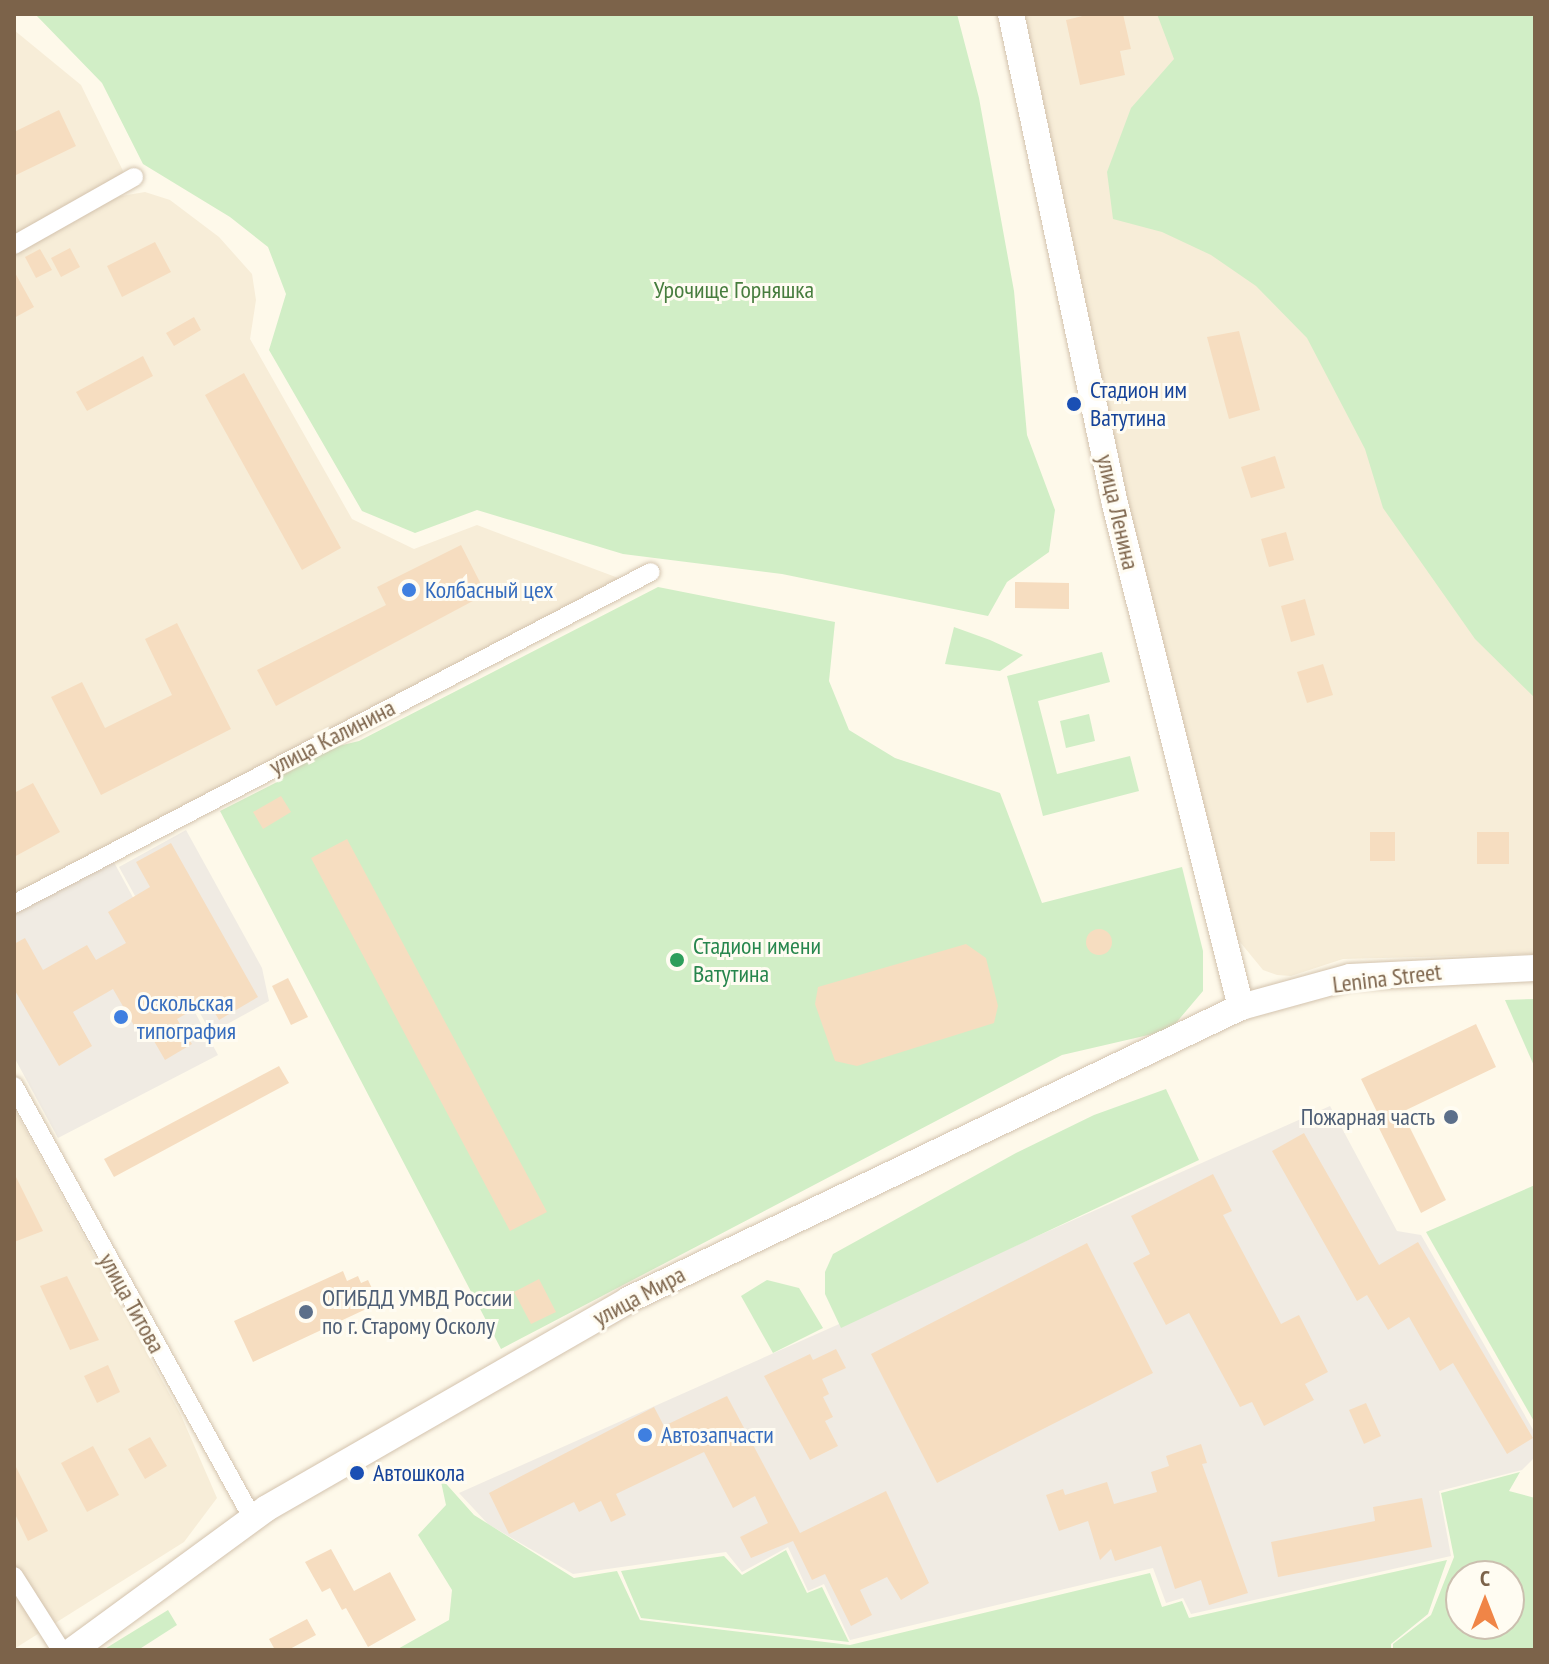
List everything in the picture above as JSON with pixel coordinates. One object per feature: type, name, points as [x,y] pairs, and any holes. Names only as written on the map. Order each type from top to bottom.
[{"type":"main road","name":"улица Ленина","points":[[1011,14],[1115,504],[1241,1007]]},
{"type":"main road","name":"Lenina Street","points":[[1241,1007],[1350,977],[1535,968]]},
{"type":"main road","name":"улица Мира","points":[[73,1650],[253,1519],[628,1300],[1241,1007]]},
{"type":"street","points":[[14,245],[134,177]]},
{"type":"street","name":"улица Калинина","points":[[14,904],[651,572]]},
{"type":"street","name":"улица Титова","points":[[14,1086],[253,1519]]},
{"type":"street","points":[[14,1576],[61,1650]]},
{"type":"shaded area","points":[[1015,14],[1535,14],[1535,954],[1343,959],[1291,976],[1277,975],[1263,970],[1231,931],[1191,793]]},
{"type":"shaded area","points":[[14,30],[81,85],[125,175],[14,239]]},
{"type":"shaded area","points":[[145,192],[170,200],[219,237],[252,274],[256,300],[250,339],[352,519],[414,549],[477,525],[621,579],[14,894],[14,254],[115,197]]},
{"type":"shaded area","points":[[186,830],[262,968],[269,1001],[211,1033],[119,867]]},
{"type":"shaded area","points":[[109,853],[218,1055],[58,1138],[14,1057],[14,905]]},
{"type":"shaded area","points":[[1330,1106],[1397,1231],[1421,1235],[1535,1433],[1535,1457],[1522,1470],[1439,1491],[1451,1556],[1191,1614],[1183,1598],[1166,1603],[1153,1568],[850,1640],[824,1584],[808,1591],[788,1547],[742,1572],[726,1552],[573,1574],[488,1524],[459,1493]]},
{"type":"shaded area","points":[[14,1109],[180,1413],[217,1498],[184,1542],[14,1649]]},
{"type":"green space","name":"Урочище Горняшка","points":[[35,14],[957,14],[979,98],[1014,291],[1027,435],[1055,510],[1049,552],[1007,582],[988,616],[782,574],[623,554],[477,510],[415,533],[362,511],[269,350],[286,294],[268,247],[230,217],[143,164],[102,83]]},
{"type":"green space","points":[[1157,14],[1535,14],[1535,698],[1475,639],[1383,508],[1365,449],[1307,338],[1256,286],[1211,255],[1162,232],[1113,219],[1107,172],[1131,108],[1174,59]]},
{"type":"green space","name":"Стадион имени Ватутина","points":[[658,587],[835,622],[829,681],[849,730],[895,758],[1000,793],[1042,903],[1182,867],[1203,951],[1203,991],[1170,1030],[1062,1055],[501,1349],[220,811],[281,780],[275,777],[310,753],[359,741]]},
{"type":"green space","points":[[954,627],[1023,655],[1000,671],[945,664]]},
{"type":"green space","points":[[1102,652],[1110,682],[1038,701],[1057,774],[1130,756],[1139,791],[1043,816],[1007,676]]},
{"type":"green space","points":[[1089,714],[1095,741],[1066,748],[1060,721]]},
{"type":"green space","points":[[1535,999],[1535,1068],[1505,1000]]},
{"type":"green space","points":[[1166,1089],[1199,1160],[841,1328],[825,1294],[825,1272],[833,1254],[1016,1153],[1094,1115]]},
{"type":"green space","points":[[1535,1185],[1535,1423],[1426,1232]]},
{"type":"green space","points":[[767,1280],[799,1288],[823,1328],[773,1353],[741,1296]]},
{"type":"green space","points":[[1520,1472],[1509,1491],[1535,1498],[1535,1650],[1393,1650],[1393,1644],[1431,1615],[1445,1580],[1445,1640],[1525,1640],[1525,1560],[1453,1560],[1441,1493]]},
{"type":"green space","points":[[440,1477],[474,1515],[574,1578],[617,1571],[640,1620],[850,1645],[1150,1573],[1162,1607],[1182,1601],[1189,1618],[1445,1560],[1445,1566],[1428,1614],[1391,1644],[1391,1650],[396,1650],[449,1620],[452,1590],[418,1535],[446,1505]]},
{"type":"green space","points":[[786,1550],[807,1593],[822,1587],[849,1642],[641,1618],[621,1571],[724,1556],[742,1575]]},
{"type":"green space","points":[[168,1610],[177,1625],[138,1650],[103,1650]]},
{"type":"building","points":[[1091,14],[1123,14],[1131,49],[1120,51],[1125,75],[1080,85],[1066,20]]},
{"type":"building","points":[[59,110],[76,146],[14,176],[14,132]]},
{"type":"building","points":[[155,242],[171,272],[122,297],[107,266]]},
{"type":"building","points":[[70,248],[80,267],[61,277],[51,258]]},
{"type":"building","points":[[40,249],[52,270],[36,278],[25,257]]},
{"type":"building","points":[[14,271],[34,307],[14,318]]},
{"type":"building","points":[[194,317],[201,330],[174,346],[166,333]]},
{"type":"building","points":[[1239,331],[1260,410],[1229,419],[1207,337]]},
{"type":"building","points":[[143,356],[153,376],[87,411],[76,392]]},
{"type":"building","points":[[244,373],[341,548],[302,570],[205,395]]},
{"type":"building","points":[[1275,456],[1285,488],[1251,498],[1241,467]]},
{"type":"building","points":[[1286,532],[1294,560],[1269,567],[1261,539]]},
{"type":"building","points":[[461,545],[486,594],[276,706],[257,670],[386,605],[377,587]]},
{"type":"building","points":[[1015,582],[1069,583],[1069,609],[1015,608]]},
{"type":"building","points":[[1305,599],[1315,635],[1291,642],[1281,606]]},
{"type":"building","points":[[177,623],[231,729],[101,795],[51,697],[82,682],[105,728],[172,695],[145,639]]},
{"type":"building","points":[[1323,664],[1333,695],[1307,703],[1297,672]]},
{"type":"building","points":[[33,783],[60,832],[14,857],[14,793]]},
{"type":"building","points":[[281,796],[291,812],[263,829],[253,812]]},
{"type":"building","points":[[1370,832],[1395,832],[1395,861],[1370,861]]},
{"type":"building","points":[[1477,832],[1509,832],[1509,864],[1477,864]]},
{"type":"building","points":[[347,839],[547,1212],[510,1231],[311,858]]},
{"type":"building","points":[[171,843],[258,997],[219,1020],[208,1001],[177,1019],[192,1044],[165,1060],[147,1029],[139,1034],[113,989],[73,1012],[92,1046],[59,1066],[14,989],[14,944],[25,938],[43,970],[87,945],[96,960],[126,943],[108,912],[150,887],[136,862]]},
{"type":"building","points":[[1099,929],[1108,933],[1112,942],[1108,951],[1099,955],[1090,951],[1086,942],[1090,933]]},
{"type":"building","points":[[966,944],[986,958],[998,1006],[994,1023],[857,1066],[835,1061],[815,1004],[818,987]]},
{"type":"building","points":[[288,978],[308,1017],[291,1025],[272,986]]},
{"type":"building","points":[[1476,1024],[1496,1067],[1402,1112],[1446,1200],[1421,1213],[1373,1116],[1378,1114],[1361,1079]]},
{"type":"building","points":[[279,1066],[289,1083],[114,1177],[104,1159]]},
{"type":"building","points":[[1304,1133],[1379,1265],[1418,1242],[1533,1438],[1507,1454],[1453,1363],[1440,1371],[1409,1317],[1388,1330],[1367,1295],[1357,1301],[1272,1151]]},
{"type":"building","points":[[14,1173],[43,1231],[14,1242]]},
{"type":"building","points":[[1213,1174],[1232,1211],[1223,1215],[1281,1324],[1299,1315],[1328,1372],[1305,1384],[1314,1400],[1264,1426],[1252,1402],[1240,1407],[1189,1313],[1166,1325],[1133,1263],[1150,1254],[1131,1216]]},
{"type":"building","points":[[1087,1243],[1153,1373],[937,1483],[871,1354]]},
{"type":"building","name":"ОГИБДД УМВД России по г. Старому Осколу","points":[[343,1271],[347,1281],[358,1276],[361,1283],[368,1280],[379,1303],[253,1362],[234,1321]]},
{"type":"building","points":[[67,1276],[99,1340],[70,1350],[40,1286]]},
{"type":"building","points":[[539,1279],[556,1312],[531,1324],[514,1292]]},
{"type":"building","points":[[836,1349],[846,1368],[822,1379],[829,1394],[823,1397],[833,1417],[825,1421],[838,1446],[810,1460],[764,1376],[810,1354],[813,1360]]},
{"type":"building","points":[[108,1365],[120,1392],[97,1403],[84,1376]]},
{"type":"building","points":[[727,1396],[800,1533],[886,1491],[929,1583],[901,1600],[887,1577],[860,1590],[872,1615],[851,1626],[825,1574],[812,1580],[793,1541],[751,1558],[740,1537],[768,1523],[755,1496],[733,1508],[704,1452],[616,1494],[626,1515],[611,1522],[601,1501],[579,1512],[574,1502],[509,1534],[489,1493],[654,1407],[664,1426]]},
{"type":"building","points":[[1366,1403],[1381,1436],[1364,1444],[1349,1410]]},
{"type":"building","points":[[150,1437],[167,1466],[145,1479],[128,1449]]},
{"type":"building","points":[[1201,1444],[1207,1463],[1202,1464],[1248,1593],[1209,1605],[1201,1580],[1175,1589],[1161,1546],[1115,1561],[1111,1549],[1100,1560],[1088,1521],[1059,1531],[1046,1495],[1063,1489],[1065,1495],[1107,1482],[1114,1504],[1157,1492],[1151,1472],[1169,1466],[1166,1456]]},
{"type":"building","points":[[93,1446],[119,1495],[87,1512],[61,1463]]},
{"type":"building","points":[[14,1463],[48,1531],[28,1541],[14,1512]]},
{"type":"building","points":[[1422,1498],[1432,1547],[1278,1577],[1271,1542],[1375,1521],[1373,1507]]},
{"type":"building","points":[[331,1549],[354,1591],[390,1572],[416,1620],[368,1647],[346,1608],[342,1610],[330,1588],[322,1592],[305,1562]]},
{"type":"building","points":[[307,1619],[316,1635],[288,1650],[275,1650],[269,1639]]},
{"type":"place","name":"Стадион им Ватутина","points":[[1074,404]]},
{"type":"place","name":"Колбасный цех","points":[[409,590]]},
{"type":"place","name":"Стадион имени Ватутина","points":[[677,960]]},
{"type":"place","name":"Оскольская типография","points":[[121,1017]]},
{"type":"place","name":"Пожарная часть","points":[[1451,1117]]},
{"type":"place","name":"ОГИБДД УМВД России по г. Старому Осколу","points":[[306,1312]]},
{"type":"place","name":"Автозапчасти","points":[[645,1435]]},
{"type":"place","name":"Автошкола","points":[[357,1473]]}]
